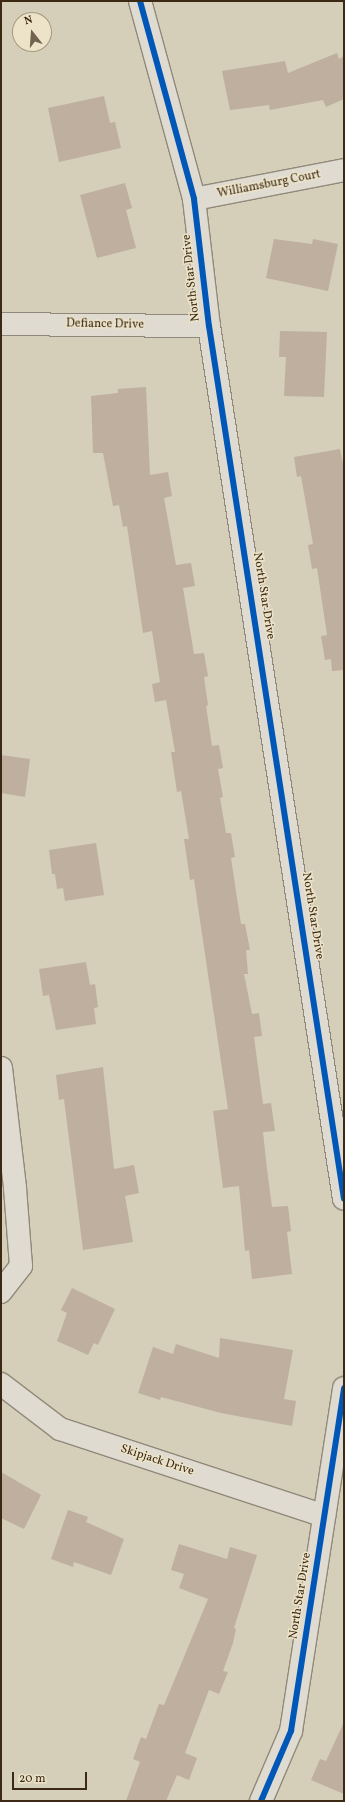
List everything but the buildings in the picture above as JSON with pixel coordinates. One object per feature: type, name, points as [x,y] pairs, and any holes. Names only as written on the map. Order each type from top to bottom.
[{"type":"street","name":"North Star Drive","points":[[140,1],[194,199],[209,326],[344,1198]]},
{"type":"street","name":"Williamsburg Court","points":[[194,199],[344,170]]},
{"type":"street","name":"Defiance Drive","points":[[1,324],[209,326]]},
{"type":"street","points":[[1,1068],[15,1188],[21,1266],[1,1292]]},
{"type":"street","name":"Skipjack Drive","points":[[1,1384],[60,1429],[324,1516]]},
{"type":"street","name":"North Star Drive","points":[[261,1801],[291,1730],[344,1388]]},
{"type":"cycle path","points":[[140,1],[194,199],[209,326],[344,1199]]},
{"type":"cycle path","points":[[261,1801],[291,1731],[344,1388]]}]
